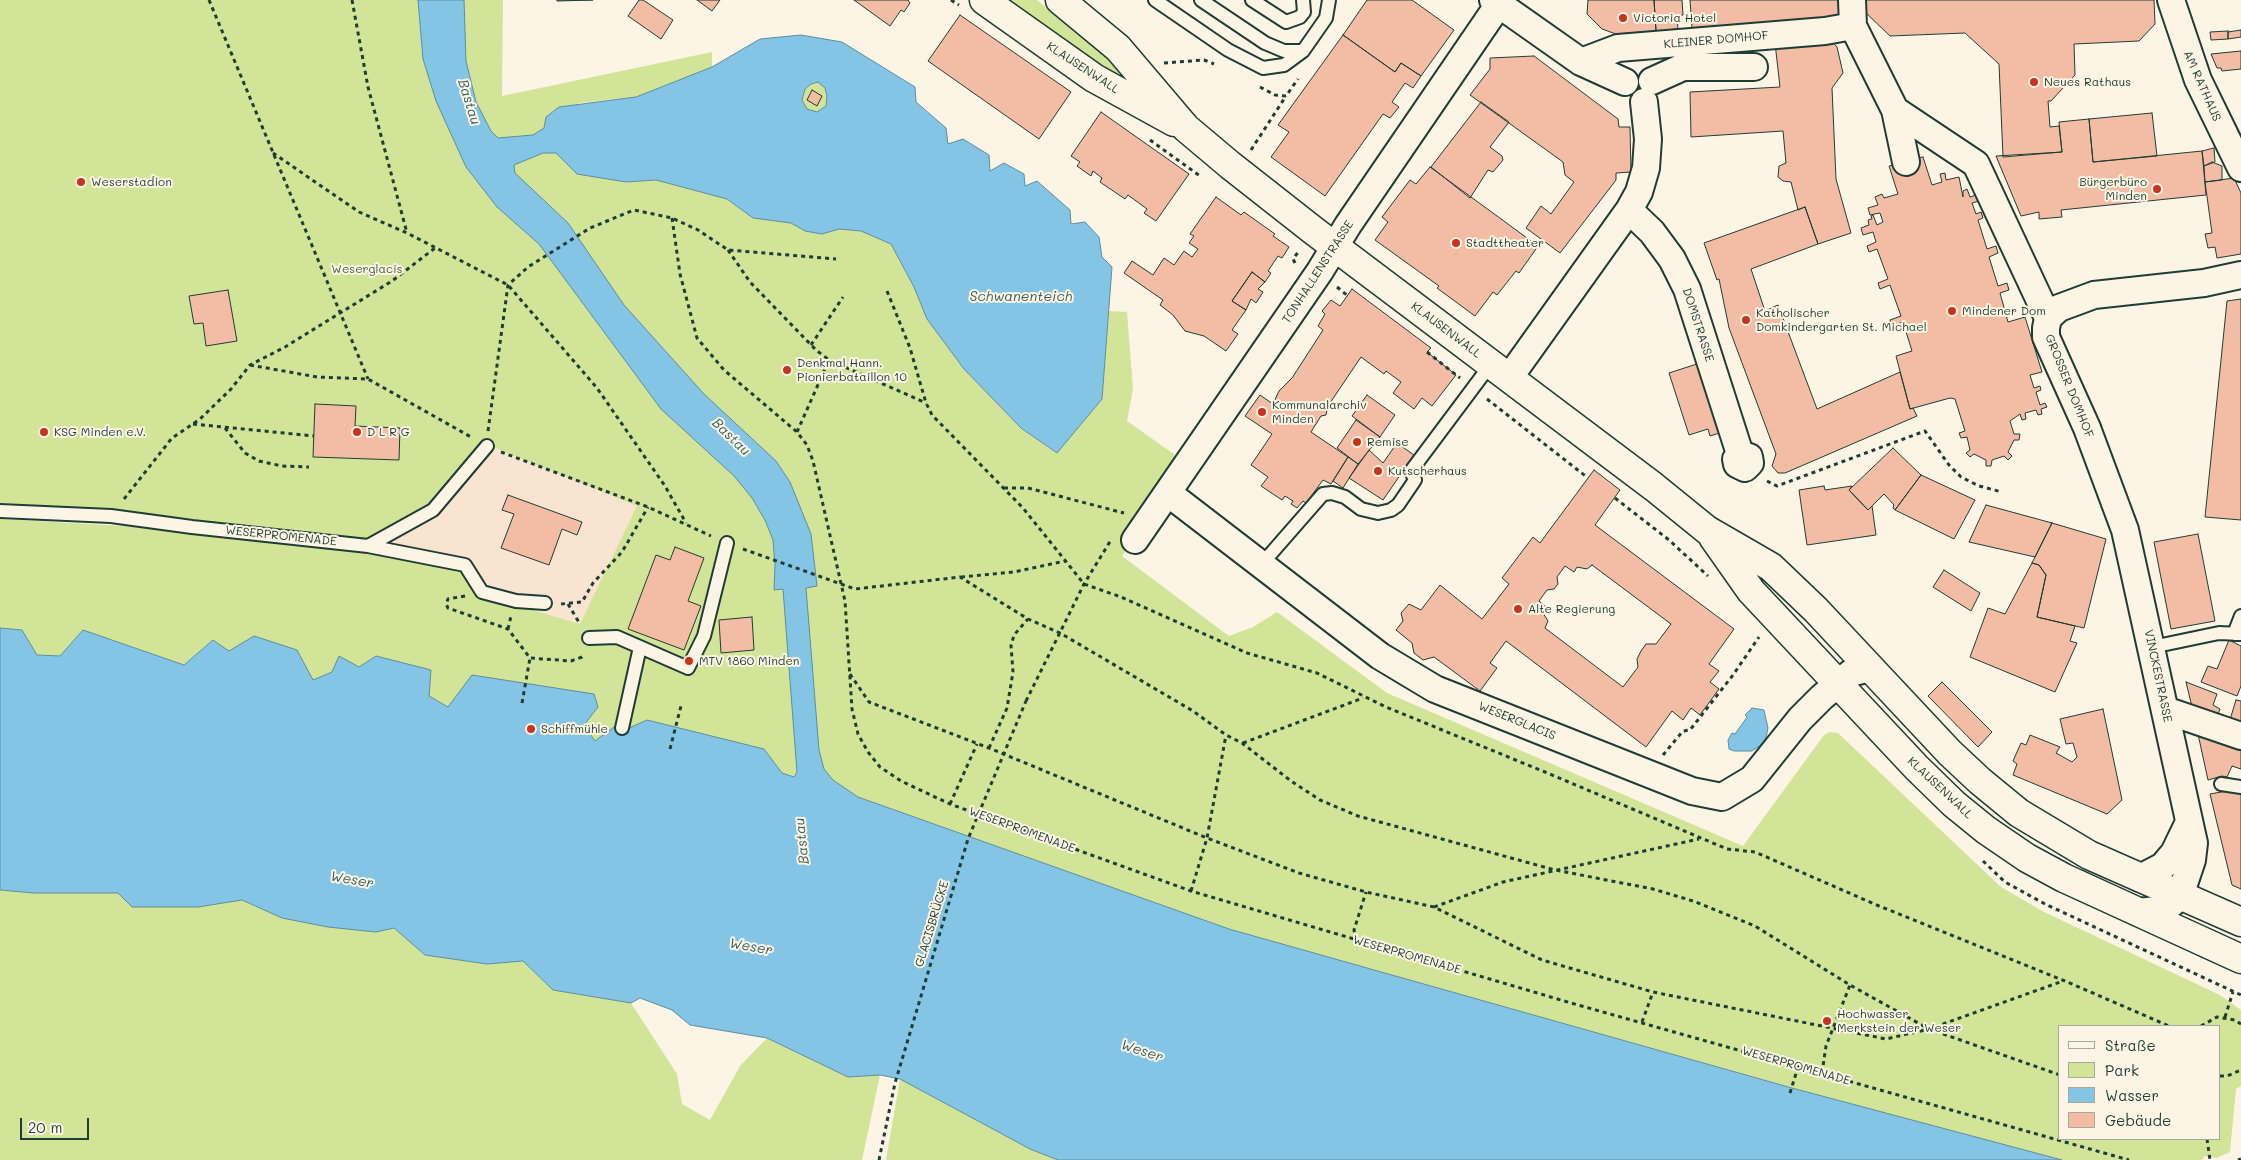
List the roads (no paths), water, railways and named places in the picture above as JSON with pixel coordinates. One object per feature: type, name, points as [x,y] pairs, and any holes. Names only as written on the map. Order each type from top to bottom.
[{"type":"main road","name":"KLAUSENWALL","points":[[1060,0],[1118,48],[1156,105]]},
{"type":"main road","name":"KLAUSENWALL","points":[[976,6],[1094,78],[1156,105],[1336,248],[1708,530],[1771,567],[1816,610],[1950,753],[2019,813],[2089,855],[2241,922]]},
{"type":"main road","name":"KLAUSENWALL","points":[[1708,530],[1751,591],[1917,768],[1986,830],[2028,858],[2064,878],[2241,959]]},
{"type":"street","points":[[1852,0],[1854,26],[1895,110],[1906,162]]},
{"type":"street","name":"AM RATHAUS","points":[[2171,0],[2198,80],[2241,168]]},
{"type":"street","points":[[1496,2],[1581,62],[1625,82],[1624,88],[1628,98],[1632,101],[1682,67],[1754,67]]},
{"type":"street","name":"TONHALLENSTRASSE","points":[[1135,540],[1336,248],[1496,2]]},
{"type":"street","name":"KLEINER DOMHOF","points":[[1581,62],[1618,48],[1825,31],[1854,26]]},
{"type":"street","points":[[1500,371],[1629,210],[1639,192],[1646,168],[1648,91]]},
{"type":"street","points":[[1895,110],[1976,164],[2048,318]]},
{"type":"street","name":"DOMSTRASSE","points":[[1629,210],[1652,232],[1672,259],[1687,289],[1743,461]]},
{"type":"street","name":"GROSSER DOMHOF","points":[[2125,530],[2087,428],[2046,337],[2048,318],[2059,308],[2094,295],[2204,283],[2241,275]]},
{"type":"street","name":"WESERGLACIS","points":[[1168,493],[1380,656],[1435,688],[1692,790],[1722,797],[1752,780],[1800,719],[1838,682],[1851,673],[1870,668]]},
{"type":"street","name":"VINCKESTRASSE","points":[[2125,530],[2194,843],[2192,860],[2180,896]]},
{"type":"street","points":[[2165,710],[2241,736]]},
{"type":"street","points":[[2140,878],[2164,866],[2174,853],[2189,822]]},
{"type":"street","points":[[2138,912],[2164,907],[2180,896]]},
{"type":"lane","points":[[1155,0],[1228,50],[1263,68],[1284,65],[1303,51],[1326,18],[1329,0]]},
{"type":"lane","points":[[1201,0],[1264,43],[1284,51],[1303,51]]},
{"type":"lane","points":[[1252,0],[1286,22],[1300,17],[1304,12],[1303,0]]},
{"type":"lane","points":[[1261,565],[1323,494],[1332,493],[1345,497],[1361,508],[1378,513],[1391,510],[1398,505],[1415,480],[1411,471],[1500,371]]},
{"type":"lane","points":[[368,546],[433,510],[487,446]]},
{"type":"lane","name":"WESERPROMENADE","points":[[0,511],[111,516],[192,527],[368,546],[465,565],[482,592],[516,601],[545,603]]},
{"type":"lane","points":[[589,638],[616,637],[688,668],[704,636],[727,543]]},
{"type":"lane","points":[[2152,647],[2219,633],[2238,634],[2241,616]]},
{"type":"lane","points":[[622,728],[640,647]]},
{"type":"lane","points":[[2221,784],[2241,787]]},
{"type":"water","points":[[418,0],[464,0],[466,61],[476,102],[491,131],[498,138],[533,135],[544,128],[546,117],[559,107],[636,97],[712,67],[760,39],[801,35],[842,42],[915,87],[916,102],[946,128],[948,144],[963,139],[989,155],[990,171],[1004,163],[1024,174],[1025,186],[1037,181],[1070,210],[1071,224],[1085,222],[1099,237],[1102,257],[1112,267],[1102,399],[1057,453],[1021,428],[964,369],[927,319],[914,287],[891,244],[861,231],[839,229],[822,234],[805,231],[791,223],[753,218],[727,199],[656,180],[626,182],[577,174],[556,153],[543,153],[514,165],[515,173],[568,223],[624,305],[704,394],[776,461],[790,482],[811,534],[817,586],[806,588],[819,750],[824,769],[833,780],[858,797],[1229,929],[1792,1088],[2062,1160],[1058,1160],[1030,1149],[900,1079],[880,1075],[848,1077],[767,1038],[690,1025],[672,1010],[640,998],[631,1003],[553,990],[523,961],[487,964],[425,955],[394,928],[376,932],[328,927],[282,918],[242,900],[198,907],[132,907],[118,893],[34,893],[0,890],[0,628],[22,630],[37,655],[60,656],[83,630],[184,665],[213,640],[229,651],[254,636],[297,650],[313,680],[332,672],[339,656],[359,667],[376,656],[431,670],[429,696],[448,707],[472,675],[594,694],[598,707],[584,725],[595,741],[614,727],[627,729],[647,720],[764,749],[782,773],[794,777],[797,772],[783,589],[774,590],[773,540],[765,520],[752,498],[734,476],[661,409],[539,244],[497,207],[466,167],[436,101],[423,59]],"holes":[[[818,82],[825,88],[827,96],[826,106],[817,112],[807,109],[802,100],[805,89],[811,84]]]},
{"type":"water","points":[[1752,708],[1764,710],[1768,728],[1766,738],[1761,745],[1752,751],[1734,751],[1729,749],[1728,740],[1732,733],[1735,734],[1747,717],[1745,715]]},
{"type":"place","name":"Victoria Hotel","points":[[1623,18]]},
{"type":"place","name":"Neues Rathaus","points":[[2034,82]]},
{"type":"place","name":"Weserstadion","points":[[81,182]]},
{"type":"place","name":"Bürgerbüro Minden","points":[[2157,189]]},
{"type":"place","name":"Stadttheater","points":[[1456,243]]},
{"type":"place","name":"Mindener Dom","points":[[1952,311]]},
{"type":"place","name":"Katholischer Domkindergarten St. Michael","points":[[1746,320]]},
{"type":"place","name":"Denkmal Hann. Pionierbataillon 10","points":[[787,370]]},
{"type":"place","name":"Kommunalarchiv Minden","points":[[1262,412]]},
{"type":"place","name":"KSG Minden e.V.","points":[[44,432]]},
{"type":"place","name":"D L R G","points":[[357,432]]},
{"type":"place","name":"Remise","points":[[1357,442]]},
{"type":"place","name":"Kutscherhaus","points":[[1378,471]]},
{"type":"place","name":"Alte Regierung","points":[[1518,609]]},
{"type":"place","name":"MTV 1860 Minden","points":[[689,661]]},
{"type":"place","name":"Schiffmühle","points":[[531,729]]},
{"type":"place","name":"Hochwasser Merkstein der Weser","points":[[1827,1021]]},
{"type":"water label","name":"Bastau","points":[[469,102]]},
{"type":"water label","name":"Schwanenteich","points":[[1021,297]]},
{"type":"water label","name":"Bastau","points":[[731,437]]},
{"type":"water label","name":"Bastau","points":[[802,841]]},
{"type":"water label","name":"Weser","points":[[352,880]]},
{"type":"water label","name":"Weser","points":[[751,947]]},
{"type":"water label","name":"Weser","points":[[1142,1051]]},
{"type":"park label","name":"Weserglacis","points":[[367,269]]}]
